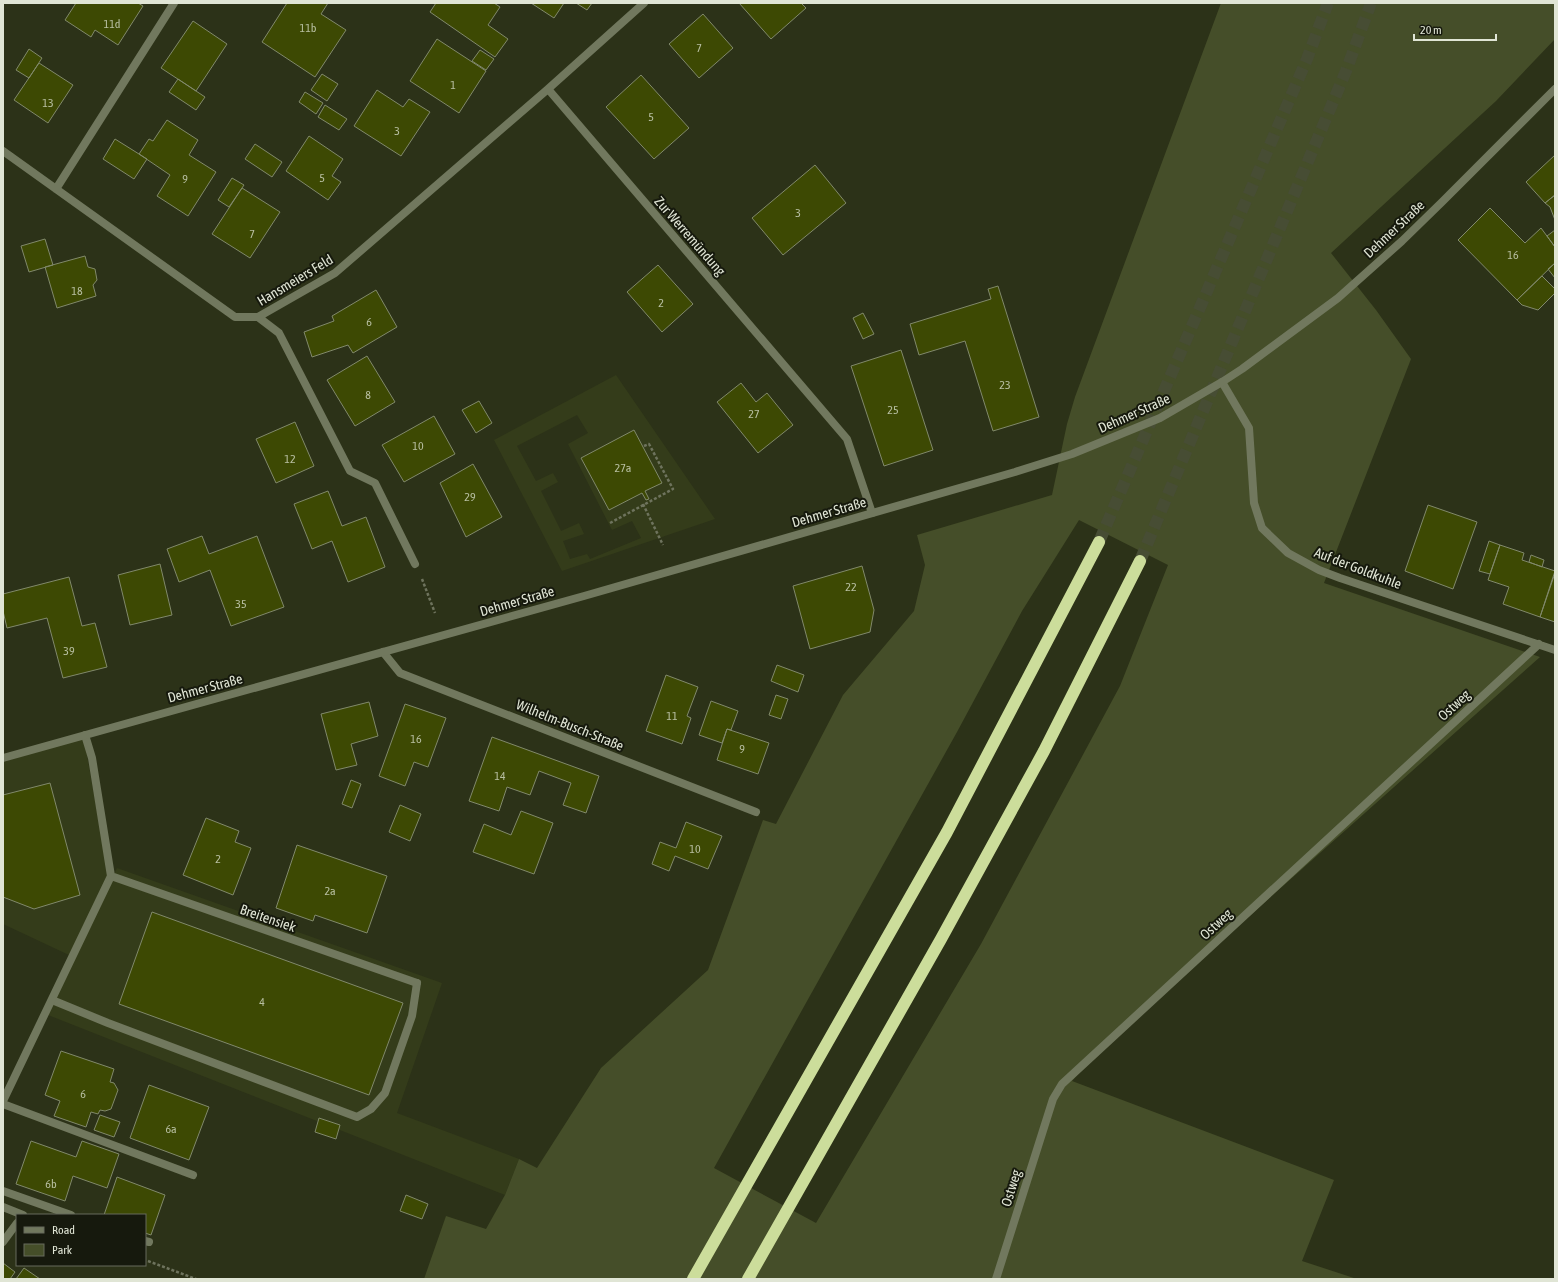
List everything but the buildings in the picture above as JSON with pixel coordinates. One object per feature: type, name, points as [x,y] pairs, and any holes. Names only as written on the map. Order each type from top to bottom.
[{"type":"highway","points":[[693,1279],[947,832],[1099,542]]},
{"type":"highway","points":[[748,1279],[941,939],[1044,751],[1140,561]]},
{"type":"street","points":[[56,189],[174,3]]},
{"type":"street","points":[[548,89],[644,3]]},
{"type":"street","name":"Hansmeiers Feld","points":[[3,151],[235,317],[258,317],[336,273],[548,89]]},
{"type":"street","name":"Zur Werremündung","points":[[548,89],[847,439],[872,513]]},
{"type":"street","name":"Dehmer Straße","points":[[3,758],[383,652],[1015,472],[1072,454],[1160,418],[1242,369],[1338,298],[1437,207],[1555,89]]},
{"type":"street","points":[[258,317],[279,333],[350,471],[374,483],[415,564]]},
{"type":"street","name":"Auf der Goldkuhle","points":[[1222,382],[1249,428],[1254,503],[1262,528],[1288,553],[1319,570],[1340,578],[1555,650]]},
{"type":"street","name":"Ostweg","points":[[996,1279],[1053,1099],[1062,1084],[1540,644]]},
{"type":"street","name":"Wilhelm-Busch-Straße","points":[[383,652],[400,673],[756,812]]},
{"type":"street","points":[[85,735],[92,758],[111,876],[3,1103],[193,1175]]},
{"type":"street","name":"Breitensiek","points":[[52,1000],[108,1023],[357,1117],[371,1109],[385,1093],[412,1016],[417,983],[111,876]]},
{"type":"street","points":[[3,1191],[68,1214]]},
{"type":"street","points":[[3,1207],[20,1214]]},
{"type":"street","points":[[3,1242],[16,1224]]},
{"type":"path","points":[[610,523],[673,489],[649,444],[644,446]]},
{"type":"path","points":[[643,504],[663,545]]},
{"type":"path","points":[[415,564],[435,613]]},
{"type":"path","points":[[146,1260],[196,1279]]},
{"type":"shaded area","points":[[616,375],[715,519],[562,571],[494,440]],"holes":[[[577,415],[588,433],[568,444],[612,530],[632,521],[641,538],[590,559],[587,554],[570,559],[563,541],[584,534],[579,523],[561,531],[541,491],[558,482],[553,473],[536,481],[517,446]]]},
{"type":"shaded area","points":[[84,738],[108,875],[69,955],[3,924],[3,762]]},
{"type":"shaded area","points":[[117,868],[442,983],[397,1113],[519,1159],[505,1195],[48,1015]]},
{"type":"green space","points":[[1221,3],[1555,3],[1555,39],[1496,101],[1331,253],[1376,310],[1411,359],[1324,583],[1540,657],[1100,1049],[1072,1081],[1334,1180],[1302,1261],[1357,1279],[424,1279],[446,1216],[486,1229],[505,1195],[519,1159],[537,1168],[601,1068],[708,970],[763,820],[776,824],[843,695],[914,611],[925,565],[917,535],[1052,495],[1067,424],[1075,397]],"holes":[[[1079,520],[1168,565],[1120,686],[981,944],[816,1223],[714,1168],[957,732],[1022,611]]]},
{"type":"tunnel","points":[[1099,542],[1307,59],[1328,3]]},
{"type":"tunnel","points":[[1140,561],[1346,71],[1371,3]]}]
